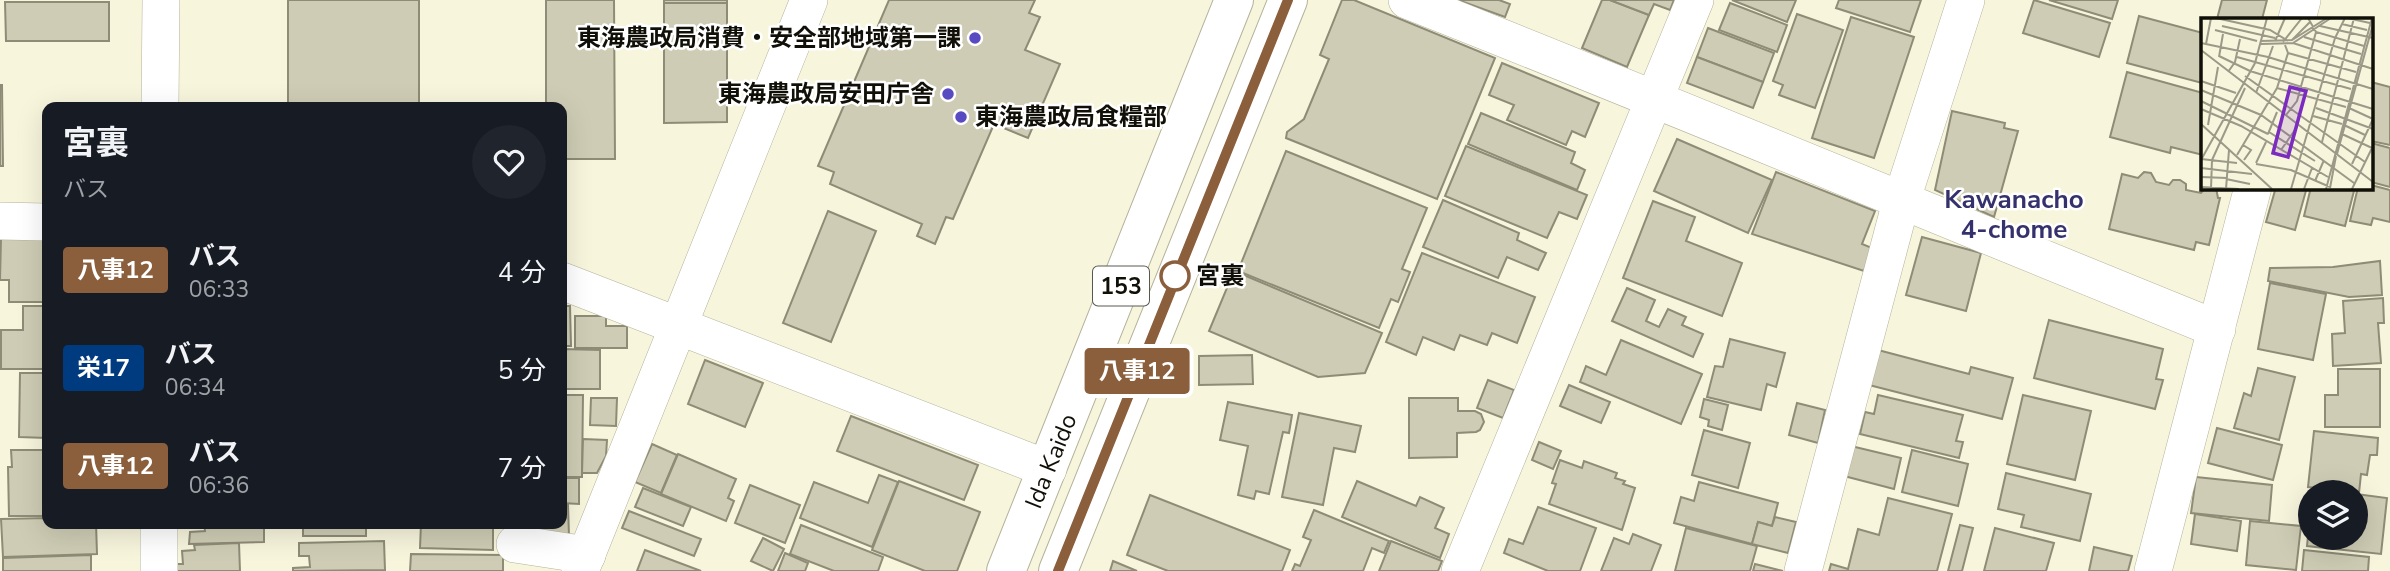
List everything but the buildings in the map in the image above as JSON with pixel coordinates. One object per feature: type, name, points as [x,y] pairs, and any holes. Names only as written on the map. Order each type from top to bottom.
[{"type":"highway","name":"Ida Kaido","points":[[1006,571],[1234,0]]},
{"type":"highway","name":"Ida Kaido","points":[[1058,571],[1288,0]]},
{"type":"street","points":[[160,102],[161,0]]},
{"type":"street","points":[[515,544],[584,563],[809,0]]},
{"type":"street","points":[[1407,0],[1656,98],[1901,202],[2217,329]]},
{"type":"street","points":[[1460,571],[1695,0]]},
{"type":"street","points":[[1803,571],[1901,202],[1966,0]]},
{"type":"street","points":[[2297,18],[2302,0]]},
{"type":"street","points":[[2153,571],[2252,189]]},
{"type":"street","points":[[0,221],[42,222]]},
{"type":"street","points":[[567,283],[1048,469]]},
{"type":"street","points":[[159,529],[159,571]]},
{"type":"bus line","name":"八事12","points":[[1058,571],[1161,309],[1288,0]]},
{"type":"place","name":"東海農政局消費・安全部地域第一課","points":[[975,38]]},
{"type":"place","name":"東海農政局安田庁舎","points":[[948,94]]},
{"type":"place","name":"東海農政局食糧部","points":[[961,117]]},
{"type":"place","name":"宮裏","points":[[1175,276]]},
{"type":"district","name":"Kawanacho 4-chome","points":[[2014,214]]}]
